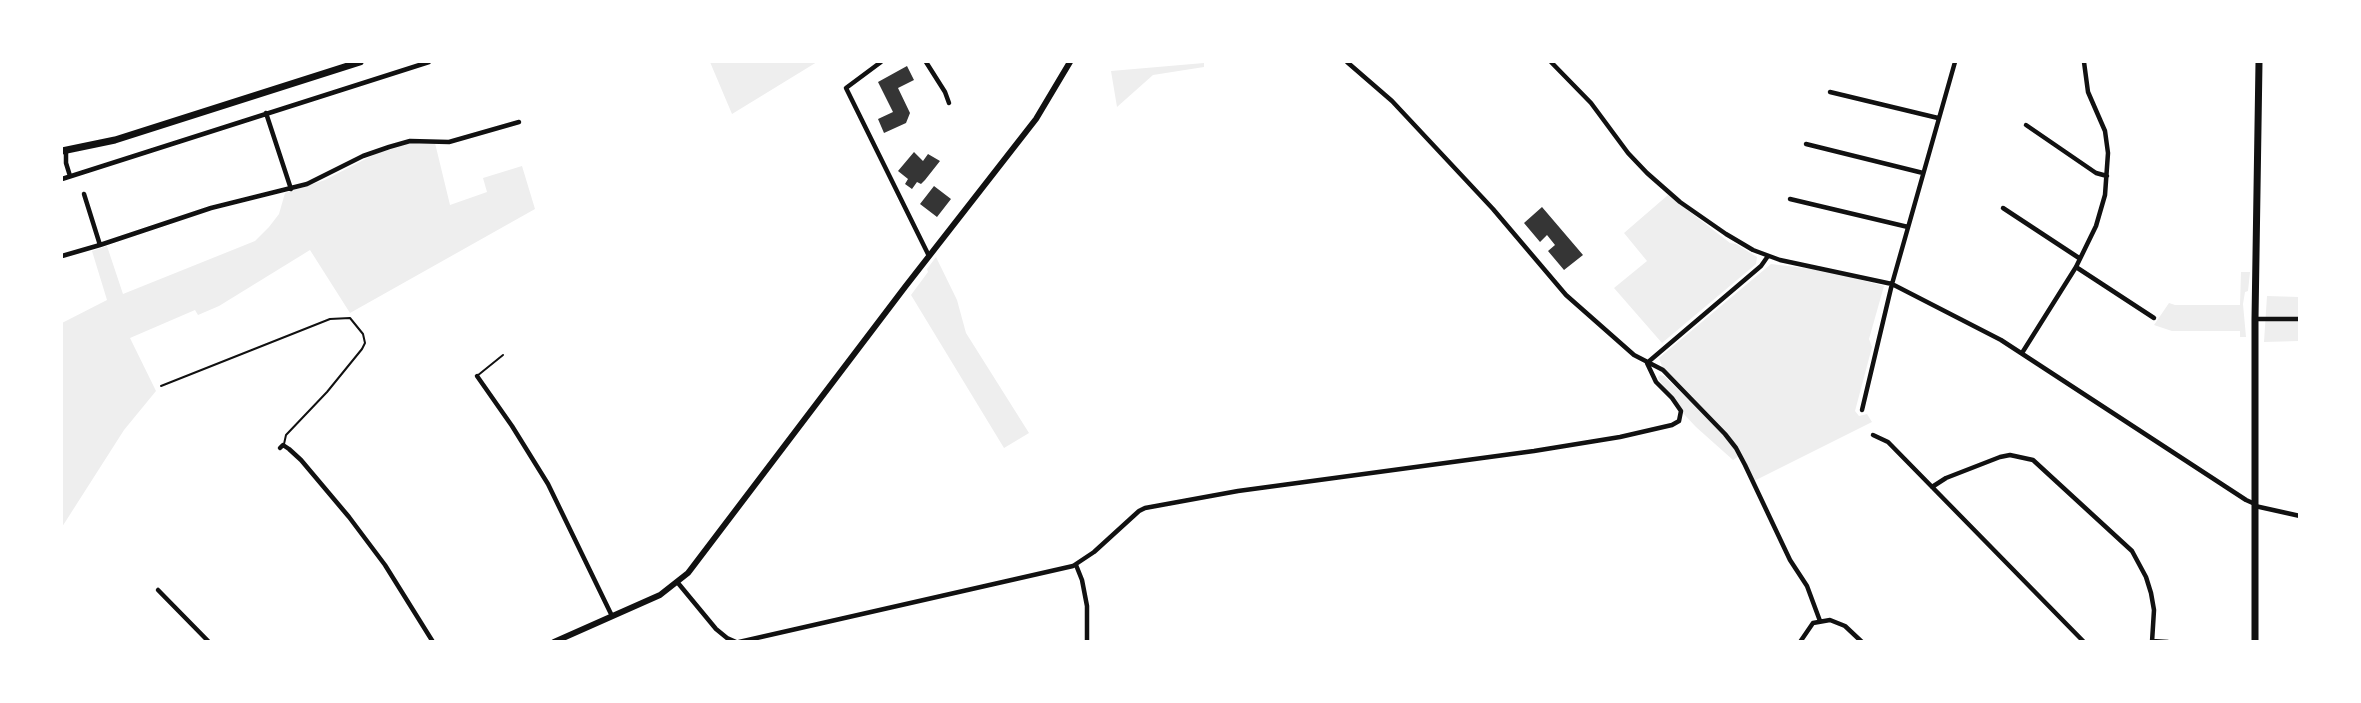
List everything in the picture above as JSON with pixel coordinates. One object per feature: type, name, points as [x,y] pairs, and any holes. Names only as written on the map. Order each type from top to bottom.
[{"type":"main road","points":[[64,150],[115,140],[360,62]]},
{"type":"main road","points":[[2255,642],[2255,319],[2259,62]]},
{"type":"street","points":[[62,179],[429,62]]},
{"type":"street","points":[[881,62],[846,88],[929,256]]},
{"type":"street","points":[[926,62],[945,92],[949,103]]},
{"type":"street","points":[[554,642],[660,596],[678,583],[1036,119],[1070,62]]},
{"type":"street","points":[[1347,62],[1380,88],[1416,126],[1493,209],[1560,289],[1634,355],[1663,370],[1725,434],[1736,448],[1790,560],[1807,586],[1820,621]]},
{"type":"street","points":[[1551,62],[1591,104],[1628,153],[1655,181],[1680,202],[1726,234],[1768,256],[1892,284],[2001,340],[2255,507],[2300,516]]},
{"type":"street","points":[[1862,410],[1892,284],[1954,62]]},
{"type":"street","points":[[2022,353],[2076,267],[2090,241],[2101,212],[2108,153],[2105,131],[2088,92],[2084,62]]},
{"type":"street","points":[[1830,92],[1938,118]]},
{"type":"street","points":[[266,114],[291,189]]},
{"type":"street","points":[[62,256],[100,246],[211,208],[291,189],[327,175],[363,156],[389,147],[410,141],[449,142],[519,122]]},
{"type":"street","points":[[2026,125],[2096,172],[2107,176]]},
{"type":"street","points":[[1806,144],[1923,173]]},
{"type":"street","points":[[64,150],[70,176]]},
{"type":"street","points":[[77,174],[80,181]]},
{"type":"street","points":[[84,194],[100,246]]},
{"type":"street","points":[[1790,199],[1908,227]]},
{"type":"street","points":[[2003,208],[2079,258]]},
{"type":"street","points":[[1647,363],[1761,266],[1768,256]]},
{"type":"street","points":[[2076,267],[2154,318]]},
{"type":"street","points":[[2255,319],[2300,319]]},
{"type":"street","points":[[678,583],[716,629],[727,638],[738,642],[866,614],[1076,565],[1094,552],[1138,511],[1145,508],[1238,491],[1545,449],[1620,437],[1672,425],[1679,421],[1681,411],[1656,382],[1647,363]]},
{"type":"street","points":[[477,376],[548,484],[612,616]]},
{"type":"street","points":[[1874,435],[1888,442],[2084,642]]},
{"type":"street","points":[[281,447],[301,460],[363,534],[433,642]]},
{"type":"street","points":[[1932,487],[1946,478],[2000,457],[2023,456],[2033,460],[2132,552],[2146,577],[2151,593],[2154,610],[2152,641],[2168,642]]},
{"type":"street","points":[[1076,565],[1082,580],[1087,606],[1087,642]]},
{"type":"street","points":[[158,590],[209,642]]},
{"type":"street","points":[[1800,642],[1807,628],[1813,623],[1838,621],[1862,642]]},
{"type":"lane","points":[[161,386],[330,319],[350,318],[363,334],[365,344],[327,392],[286,435],[281,447]]},
{"type":"lane","points":[[477,376],[503,355]]},
{"type":"shaded area","points":[[710,62],[817,62],[732,114]]},
{"type":"shaded area","points":[[1204,63],[1204,67],[1153,75],[1117,107],[1111,71]]},
{"type":"shaded area","points":[[411,143],[435,143],[450,205],[487,192],[483,178],[522,166],[535,209],[350,313],[310,250],[219,306],[198,315],[195,310],[130,338],[156,391],[124,430],[62,527],[62,323],[107,300],[92,251],[107,246],[123,294],[255,241],[279,214],[285,193],[325,180],[377,153]]},
{"type":"shaded area","points":[[1668,195],[1730,243],[1736,244],[1757,257],[1756,264],[1662,343],[1614,288],[1647,261],[1624,233]]},
{"type":"shaded area","points":[[936,257],[957,300],[966,333],[1029,433],[1004,448],[911,295]]},
{"type":"shaded area","points":[[1771,264],[1828,271],[1884,286],[1869,339],[1872,347],[1855,411],[1859,416],[1867,414],[1872,422],[1754,481],[1737,448],[1663,369],[1659,358]]},
{"type":"shaded area","points":[[2241,272],[2250,272],[2248,291],[2245,292],[2243,304],[2246,337],[2240,337],[2240,331],[2172,331],[2154,325],[2169,303],[2175,305],[2240,305]]},
{"type":"shaded area","points":[[2267,296],[2299,297],[2299,341],[2264,342]]},
{"type":"shaded area","points":[[1660,375],[1664,376],[1723,434],[1739,456],[1733,460],[1696,427],[1681,411],[1659,380]]},
{"type":"building","points":[[907,66],[914,80],[898,88],[910,113],[906,123],[884,133],[878,119],[893,112],[878,82]]},
{"type":"building","points":[[914,152],[923,161],[928,154],[940,161],[921,184],[917,182],[912,189],[905,184],[908,179],[898,171]]},
{"type":"building","points":[[934,186],[951,199],[937,217],[920,204]]},
{"type":"building","points":[[1542,207],[1583,255],[1564,270],[1548,251],[1555,245],[1547,235],[1540,242],[1524,223]]}]
